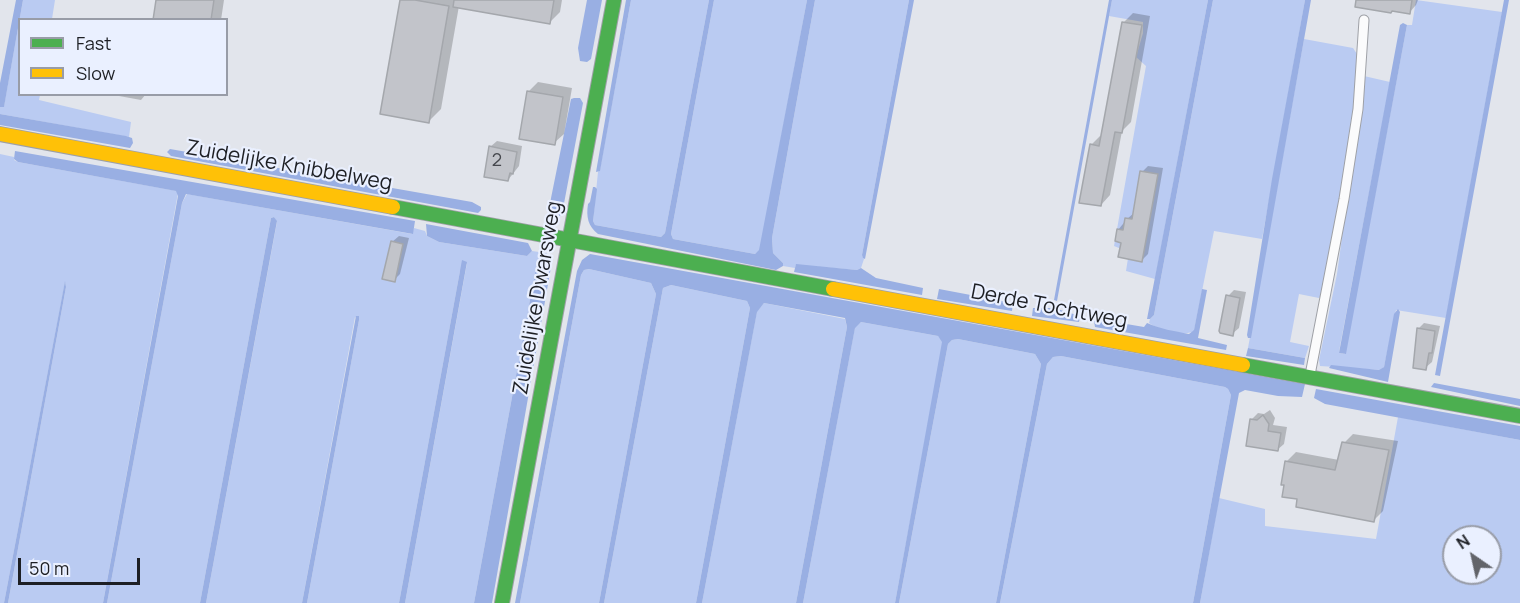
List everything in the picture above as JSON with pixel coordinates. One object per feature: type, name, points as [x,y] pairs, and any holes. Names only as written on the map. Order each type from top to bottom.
[{"type":"street","name":"Zuidelijke Dwarsweg","points":[[502,603],[614,0]]},
{"type":"street","name":"Zuidelijke Knibbelweg","points":[[0,134],[571,239]]},
{"type":"street","name":"Derde Tochtweg","points":[[571,239],[1520,416]]},
{"type":"lane","points":[[1310,377],[1344,199],[1356,121],[1364,20]]},
{"type":"shaded area","points":[[16,0],[23,0],[4,107],[0,107],[0,83]]},
{"type":"shaded area","points":[[23,0],[55,0],[52,18],[20,18]]},
{"type":"shaded area","points":[[587,0],[602,0],[591,59],[587,62],[580,61],[578,48]]},
{"type":"shaded area","points":[[626,0],[631,0],[600,171],[596,172]]},
{"type":"shaded area","points":[[631,0],[709,0],[665,233],[661,237],[595,225],[593,221],[598,172]]},
{"type":"shaded area","points":[[709,0],[714,0],[671,234],[673,239],[755,254],[759,250],[807,0],[815,0],[772,238],[773,253],[783,263],[783,266],[776,270],[598,234],[588,221],[588,204],[593,187],[595,187],[597,189],[593,221],[595,225],[661,237],[665,233]]},
{"type":"shaded area","points":[[714,0],[807,0],[760,250],[755,254],[673,239],[671,234]]},
{"type":"shaded area","points":[[815,0],[909,0],[862,255],[864,259],[861,268],[857,270],[783,266],[783,263],[773,253],[772,238]]},
{"type":"shaded area","points":[[909,0],[914,0],[865,259],[862,255]]},
{"type":"shaded area","points":[[1109,0],[1112,0],[1057,301],[1054,300]]},
{"type":"shaded area","points":[[1112,0],[1208,0],[1155,279],[1126,271],[1129,252],[1114,246],[1146,66],[1136,57],[1143,33],[1143,22],[1109,16]]},
{"type":"shaded area","points":[[1208,0],[1213,0],[1154,315],[1147,319]]},
{"type":"shaded area","points":[[1213,0],[1305,0],[1262,239],[1214,231],[1194,331],[1178,333],[1149,323],[1154,315]]},
{"type":"shaded area","points":[[1305,0],[1311,0],[1251,338],[1248,338],[1272,179]]},
{"type":"shaded area","points":[[1416,0],[1502,12],[1446,318],[1396,310],[1384,367],[1380,370],[1320,366],[1319,360],[1337,274],[1364,76],[1390,82],[1340,346],[1339,353],[1345,354],[1407,25],[1412,25]]},
{"type":"shaded area","points":[[1504,0],[1509,0],[1440,376],[1435,375]]},
{"type":"shaded area","points":[[1403,23],[1407,25],[1346,354],[1339,353],[1400,25]]},
{"type":"shaded area","points":[[18,28],[18,96],[40,96],[39,100],[131,122],[129,137],[0,114],[0,107],[4,106]]},
{"type":"shaded area","points":[[1304,39],[1353,48],[1357,54],[1353,113],[1324,292],[1319,298],[1299,294],[1290,342],[1309,346],[1305,358],[1248,348]]},
{"type":"shaded area","points":[[580,98],[583,103],[560,216],[551,214],[549,208],[571,99]]},
{"type":"shaded area","points":[[0,114],[126,136],[132,138],[133,143],[130,148],[0,125]]},
{"type":"shaded area","points":[[170,149],[472,202],[481,207],[481,210],[478,213],[171,156],[167,152]]},
{"type":"shaded area","points":[[15,151],[415,221],[413,234],[186,194],[182,203],[107,603],[103,603],[178,196],[176,191],[18,162],[14,159]]},
{"type":"shaded area","points":[[0,154],[14,157],[14,160],[18,162],[178,193],[103,603],[8,603],[66,287],[65,282],[4,603],[0,603]]},
{"type":"shaded area","points":[[187,194],[412,234],[414,228],[425,231],[427,236],[439,242],[527,256],[532,251],[546,253],[540,255],[537,262],[474,603],[405,603],[467,263],[460,271],[399,603],[307,603],[359,320],[355,317],[302,603],[206,603],[277,222],[274,217],[271,218],[200,603],[107,603],[182,203]]},
{"type":"shaded area","points":[[274,217],[277,221],[206,603],[200,603],[271,218]]},
{"type":"shaded area","points":[[426,224],[528,243],[532,251],[527,256],[439,242],[427,236]]},
{"type":"shaded area","points":[[546,253],[550,256],[551,267],[492,603],[474,603],[537,262],[540,255]]},
{"type":"shaded area","points":[[590,254],[1305,384],[1302,397],[1278,396],[1245,390],[1239,393],[1200,603],[1193,603],[1231,395],[1228,389],[1061,356],[1053,357],[1047,364],[1000,603],[996,603],[1041,364],[1035,354],[958,339],[952,340],[948,344],[899,603],[895,603],[942,342],[938,336],[861,322],[855,328],[803,603],[796,603],[847,327],[845,318],[764,303],[757,312],[702,603],[696,603],[750,308],[747,301],[671,285],[663,288],[604,603],[599,603],[656,294],[651,283],[589,269],[584,270],[581,275],[520,603],[515,603],[577,271],[582,260]]},
{"type":"shaded area","points":[[462,260],[467,262],[405,603],[399,603]]},
{"type":"shaded area","points":[[796,264],[857,270],[861,268],[876,278],[923,288],[922,295],[794,272]]},
{"type":"shaded area","points":[[589,269],[651,283],[656,294],[599,603],[520,603],[581,275],[584,270]]},
{"type":"shaded area","points":[[65,281],[66,287],[8,603],[4,603]]},
{"type":"shaded area","points":[[671,285],[747,301],[750,308],[696,603],[604,603],[663,288]]},
{"type":"shaded area","points":[[939,289],[1013,303],[1012,311],[937,299]]},
{"type":"shaded area","points":[[1202,289],[1207,290],[1198,338],[1227,345],[1226,350],[1095,327],[1094,321],[1097,319],[1144,327],[1147,323],[1189,334],[1194,330]]},
{"type":"shaded area","points":[[764,303],[845,319],[847,327],[796,603],[702,603],[757,311]]},
{"type":"shaded area","points":[[1033,308],[1054,308],[1080,316],[1079,322],[1032,316]]},
{"type":"shaded area","points":[[1398,309],[1400,312],[1388,382],[1329,368],[1331,365],[1379,370],[1384,367],[1394,314]]},
{"type":"shaded area","points":[[356,316],[359,316],[359,320],[307,603],[302,603]]},
{"type":"shaded area","points":[[861,322],[938,336],[943,342],[895,603],[803,603],[855,327]]},
{"type":"shaded area","points":[[958,339],[1035,354],[1041,364],[996,603],[899,603],[948,344]]},
{"type":"shaded area","points":[[1248,348],[1305,358],[1304,365],[1246,356]]},
{"type":"shaded area","points":[[1061,356],[1228,389],[1231,395],[1193,603],[1000,603],[1047,364],[1053,357]]},
{"type":"shaded area","points":[[1434,383],[1520,399],[1520,406],[1431,387]]},
{"type":"shaded area","points":[[1316,389],[1520,426],[1520,440],[1325,404],[1314,398]]},
{"type":"shaded area","points":[[1398,417],[1520,440],[1520,603],[1200,603],[1219,498],[1265,509],[1265,526],[1376,539]]},
{"type":"building","points":[[156,0],[214,0],[211,18],[153,18]]},
{"type":"building","points":[[400,0],[415,0],[449,6],[429,123],[380,114]]},
{"type":"building","points":[[454,0],[554,0],[550,24],[453,7]]},
{"type":"building","points":[[1356,0],[1412,0],[1410,14],[1355,7]]},
{"type":"building","points":[[1122,22],[1142,25],[1122,133],[1115,132],[1101,206],[1079,203],[1090,144],[1099,146]]},
{"type":"building","points":[[527,91],[563,97],[555,145],[519,139]]},
{"type":"building","points":[[489,146],[517,152],[513,174],[510,173],[508,181],[484,177]]},
{"type":"building","points":[[1140,171],[1158,174],[1142,262],[1118,257],[1121,243],[1115,241],[1117,229],[1123,230],[1125,218],[1132,219]]},
{"type":"building","points":[[391,241],[403,244],[395,282],[382,279]]},
{"type":"building","points":[[1226,295],[1240,298],[1233,336],[1219,331]]},
{"type":"building","points":[[1417,328],[1435,331],[1432,353],[1429,353],[1426,370],[1413,368]]},
{"type":"building","points":[[1263,415],[1269,424],[1268,431],[1281,433],[1278,451],[1246,446],[1250,419],[1257,420]]},
{"type":"building","points":[[1342,442],[1389,450],[1374,522],[1296,507],[1297,499],[1282,497],[1284,485],[1281,485],[1285,461],[1335,470]]},
{"type":"traffic: fast","points":[[502,603],[614,0]]},
{"type":"traffic: fast","points":[[393,207],[833,289]]},
{"type":"traffic: fast","points":[[1243,365],[1520,416]]},
{"type":"traffic: slow","points":[[0,134],[393,207]]},
{"type":"traffic: slow","points":[[833,289],[1243,365]]}]
